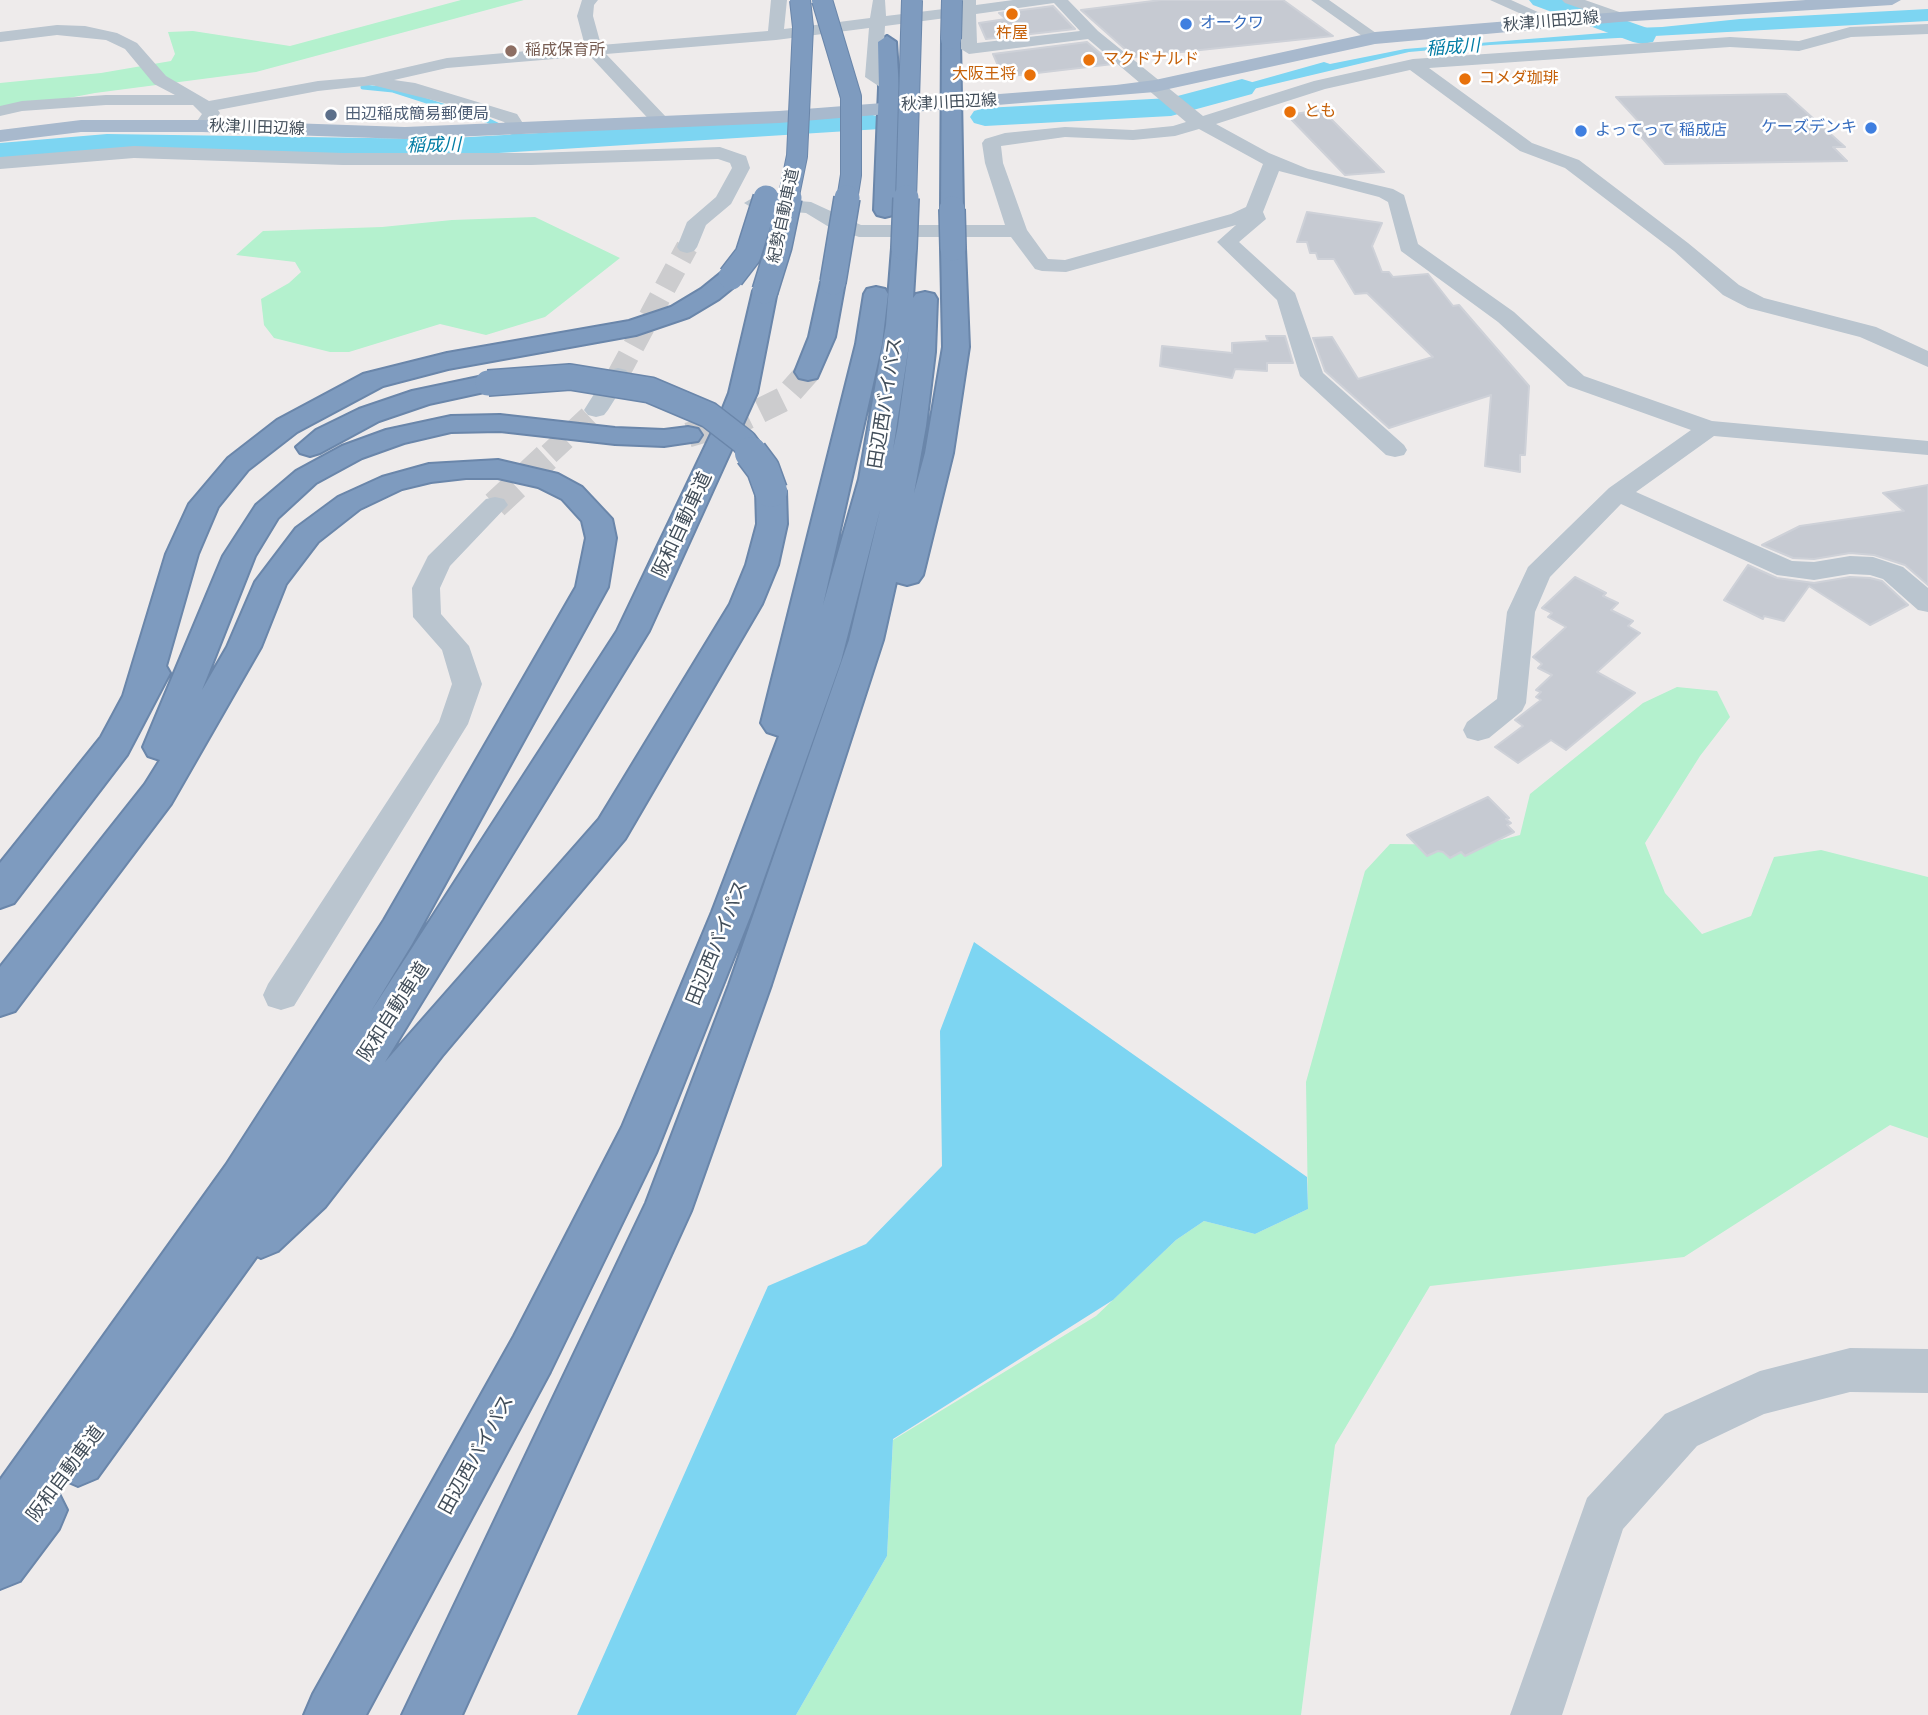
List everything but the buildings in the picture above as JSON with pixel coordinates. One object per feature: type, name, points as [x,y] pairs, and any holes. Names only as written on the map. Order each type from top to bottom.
[{"type":"highway","name":"紀勢自動車道","points":[[729,426],[743,393],[765,291],[779,246],[797,156],[803,27],[800,0]]},
{"type":"highway","points":[[808,372],[822,337],[834,282],[851,175],[851,97],[822,0]]},
{"type":"highway","points":[[891,0],[887,43],[930,128]]},
{"type":"highway","points":[[912,0],[917,99],[940,209],[917,248]]},
{"type":"highway","points":[[930,0],[930,38]]},
{"type":"highway","points":[[432,1715],[667,1210],[750,985],[880,680],[939,453],[956,348],[917,248],[885,209],[917,99],[951,39],[951,0]]},
{"type":"highway","name":"田辺西バイパス","points":[[334,1715],[532,1354],[640,1138],[732,912],[824,661],[874,479],[899,325],[917,248],[917,99]]},
{"type":"highway","points":[[140,695],[182,554],[204,504],[238,464],[287,426],[373,380],[447,361],[635,327],[680,312],[710,294],[731,276],[748,255],[783,141],[799,109]]},
{"type":"highway","points":[[0,892],[114,746],[140,695],[184,622],[216,546],[246,498],[285,465],[326,436],[369,415],[422,397],[488,383],[570,377],[650,390],[709,415],[744,442],[763,469],[771,491],[772,524],[762,565],[746,604],[612,829],[427,1043],[309,1191],[215,1276]]},
{"type":"highway","points":[[0,966],[143,779],[169,731],[239,556],[267,512],[306,477],[352,452],[396,436],[451,424],[512,424],[615,436],[664,438],[688,435]]},
{"type":"highway","name":"阪和自動車道","points":[[0,1561],[215,1276],[403,1000],[613,667],[633,631],[729,426]]},
{"type":"highway","points":[[0,998],[158,794],[244,647],[271,582],[307,535],[349,503],[392,483],[429,473],[466,469],[498,469],[548,480],[572,493],[597,519],[601,538],[592,587],[398,932],[242,1181],[0,1526]]},
{"type":"main road","name":"秋津川田辺線","points":[[0,136],[200,116],[405,133],[779,117],[917,99],[1160,92],[1375,38],[1619,17],[1693,15],[1892,0]]},
{"type":"street","points":[[590,0],[586,5],[585,16],[595,52],[662,123]]},
{"type":"street","points":[[776,35],[779,0]]},
{"type":"street","points":[[880,0],[873,77],[917,99]]},
{"type":"street","points":[[138,150],[200,116],[318,86],[364,82],[447,63],[776,35],[879,22],[967,5],[1049,0]]},
{"type":"street","points":[[1060,0],[1092,34],[1194,119],[1274,162],[1302,173],[1386,193],[1397,199],[1408,247],[1506,317],[1576,381],[1709,428],[1928,448]]},
{"type":"street","points":[[1319,0],[1375,38]]},
{"type":"street","points":[[1498,0],[1552,22]]},
{"type":"street","points":[[1570,0],[1619,17]]},
{"type":"street","points":[[967,5],[970,49],[1092,34]]},
{"type":"street","points":[[1693,15],[1730,42]]},
{"type":"street","points":[[1254,210],[1238,218],[1066,266],[1042,265],[1017,231],[994,163],[991,143],[1005,138],[1065,132],[1133,135],[1175,131],[1194,119],[1320,85],[1413,64],[1510,55],[1730,42],[1799,46],[1850,32],[1928,29]]},
{"type":"street","points":[[0,37],[57,30],[111,36],[131,46],[160,80],[200,116]]},
{"type":"street","points":[[1413,64],[1526,147],[1572,164],[1681,247],[1731,290],[1756,303],[1868,332],[1928,360]]},
{"type":"street","points":[[364,82],[409,87],[474,105],[511,118],[517,128]]},
{"type":"street","points":[[0,111],[22,106],[106,100],[200,116]]},
{"type":"street","points":[[0,163],[138,150],[343,159],[531,159],[720,153],[739,160],[741,169],[724,200],[696,222],[687,247]]},
{"type":"street","points":[[1274,162],[1254,210],[1256,219],[1227,243],[1287,298],[1312,376],[1395,450]]},
{"type":"street","points":[[724,200],[811,208],[836,223],[859,231],[1017,231]]},
{"type":"street","points":[[596,410],[618,375]]},
{"type":"street","points":[[1478,730],[1511,703],[1521,612],[1538,573],[1618,493],[1709,428]]},
{"type":"street","points":[[1618,493],[1787,569],[1814,571],[1850,565],[1873,566],[1893,573],[1928,603]]},
{"type":"street","points":[[281,995],[453,724],[467,684],[455,646],[427,617],[426,588],[438,562],[495,505]]},
{"type":"street","points":[[1536,1715],[1604,1515],[1681,1430],[1760,1393],[1850,1370],[1928,1371]]},
{"type":"green space","points":[[461,0],[524,0],[256,72],[95,93],[0,111],[0,83],[101,73],[171,61],[175,54],[168,32],[193,31],[290,46]]},
{"type":"green space","points":[[535,217],[620,258],[545,317],[486,335],[440,324],[349,352],[330,352],[274,338],[264,325],[261,299],[289,283],[301,272],[295,262],[236,255],[263,231],[382,227],[452,220]]},
{"type":"green space","points":[[1677,687],[1717,691],[1730,717],[1700,756],[1645,843],[1665,893],[1702,934],[1751,916],[1774,857],[1821,850],[1928,877],[1928,1138],[1890,1125],[1684,1257],[1430,1286],[1335,1445],[1301,1715],[796,1715],[887,1556],[893,1440],[1096,1316],[1176,1240],[1204,1221],[1255,1234],[1308,1209],[1306,1082],[1365,871],[1390,844],[1481,845],[1520,835],[1530,794],[1643,703]]},
{"type":"water","points":[[1928,9],[1928,21],[1490,45],[1409,52],[1190,104],[1185,101],[1324,62],[1330,64],[1405,49],[1628,31],[1604,26],[1617,25],[1634,28],[1662,27],[1740,19]]},
{"type":"water","points":[[974,942],[1307,1177],[1308,1209],[1255,1234],[1204,1221],[1176,1240],[1113,1300],[893,1439],[887,1556],[796,1715],[577,1715],[768,1286],[866,1244],[942,1166],[940,1031]]},
{"type":"waterway","points":[[1542,0],[1643,36]]},
{"type":"waterway","points":[[363,87],[393,90],[489,121],[532,142]]},
{"type":"waterway","name":"稲成川","points":[[985,117],[1171,107],[1242,88]]},
{"type":"waterway","name":"稲成川","points":[[0,152],[107,143],[435,148],[869,123]]},
{"type":"tunnel","points":[[618,375],[687,247]]},
{"type":"tunnel","points":[[688,435],[743,419],[784,399],[808,372]]},
{"type":"tunnel","points":[[549,454],[596,410]]},
{"type":"tunnel","points":[[495,505],[551,453]]},
{"type":"place","name":"杵屋","points":[[1012,14]]},
{"type":"place","name":"オークワ","points":[[1186,24]]},
{"type":"place","name":"稲成保育所","points":[[511,51]]},
{"type":"place","name":"マクドナルド","points":[[1089,60]]},
{"type":"place","name":"大阪王将","points":[[1030,75]]},
{"type":"place","name":"コメダ珈琲","points":[[1465,79]]},
{"type":"place","name":"とも","points":[[1290,112]]},
{"type":"place","name":"田辺稲成簡易郵便局","points":[[331,115]]},
{"type":"place","name":"ケーズデンキ","points":[[1871,128]]},
{"type":"place","name":"よってって 稲成店","points":[[1581,131]]}]
